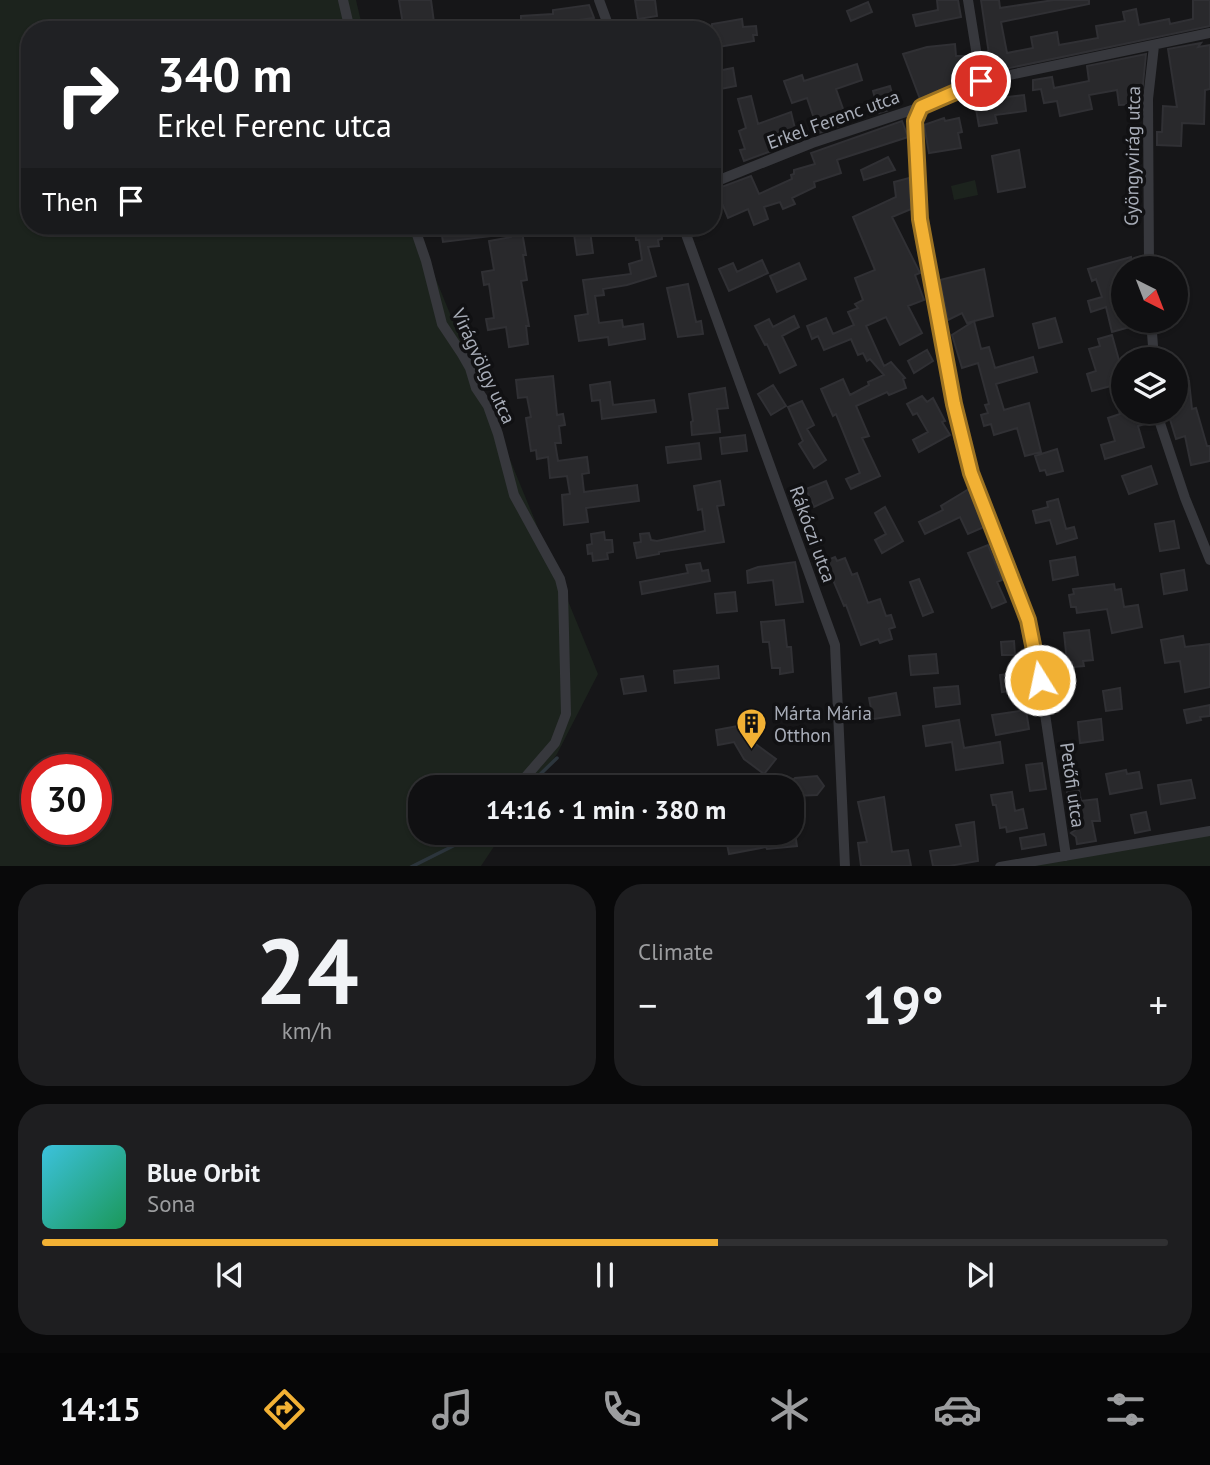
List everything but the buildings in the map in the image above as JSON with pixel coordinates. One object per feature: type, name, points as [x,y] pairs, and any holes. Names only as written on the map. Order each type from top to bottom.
[{"type":"street","points":[[343,0],[348,21]]},
{"type":"street","points":[[599,0],[607,21]]},
{"type":"street","points":[[968,0],[981,81]]},
{"type":"street","name":"Erkel Ferenc utca","points":[[721,179],[812,143],[921,107],[981,81],[1210,33]]},
{"type":"street","name":"Gyöngyvirág utca","points":[[1149,256],[1148,99],[1154,46]]},
{"type":"street","name":"Petőfi utca","points":[[921,107],[915,121],[920,219],[954,404],[971,473],[1028,620],[1066,856]]},
{"type":"street","name":"Virágvölgy utca","points":[[417,235],[442,324],[470,368],[476,388],[493,416],[514,495],[563,591],[566,714],[555,743],[527,775]]},
{"type":"street","name":"Rákóczi utca","points":[[686,235],[835,645],[845,866]]},
{"type":"street","points":[[1160,424],[1185,498],[1210,560]]},
{"type":"street","points":[[1000,866],[1210,831]]},
{"type":"shaded area","points":[[0,0],[356,0],[361,21],[21,21],[21,235],[418,235],[598,674],[557,754],[542,775],[408,775],[408,845],[495,845],[481,866],[0,866]]},
{"type":"shaded area","points":[[975,180],[978,195],[954,200],[951,186]]},
{"type":"shaded area","points":[[1210,831],[1210,866],[1006,866]]},
{"type":"waterway","points":[[539,775],[557,758]]},
{"type":"waterway","points":[[413,866],[455,845]]},
{"type":"place","name":"Márta Mária Otthon","points":[[751,751]]},
{"type":"route","points":[[981,81],[921,107],[915,121],[920,219],[954,404],[971,473],[1028,620],[1040,680]]}]
